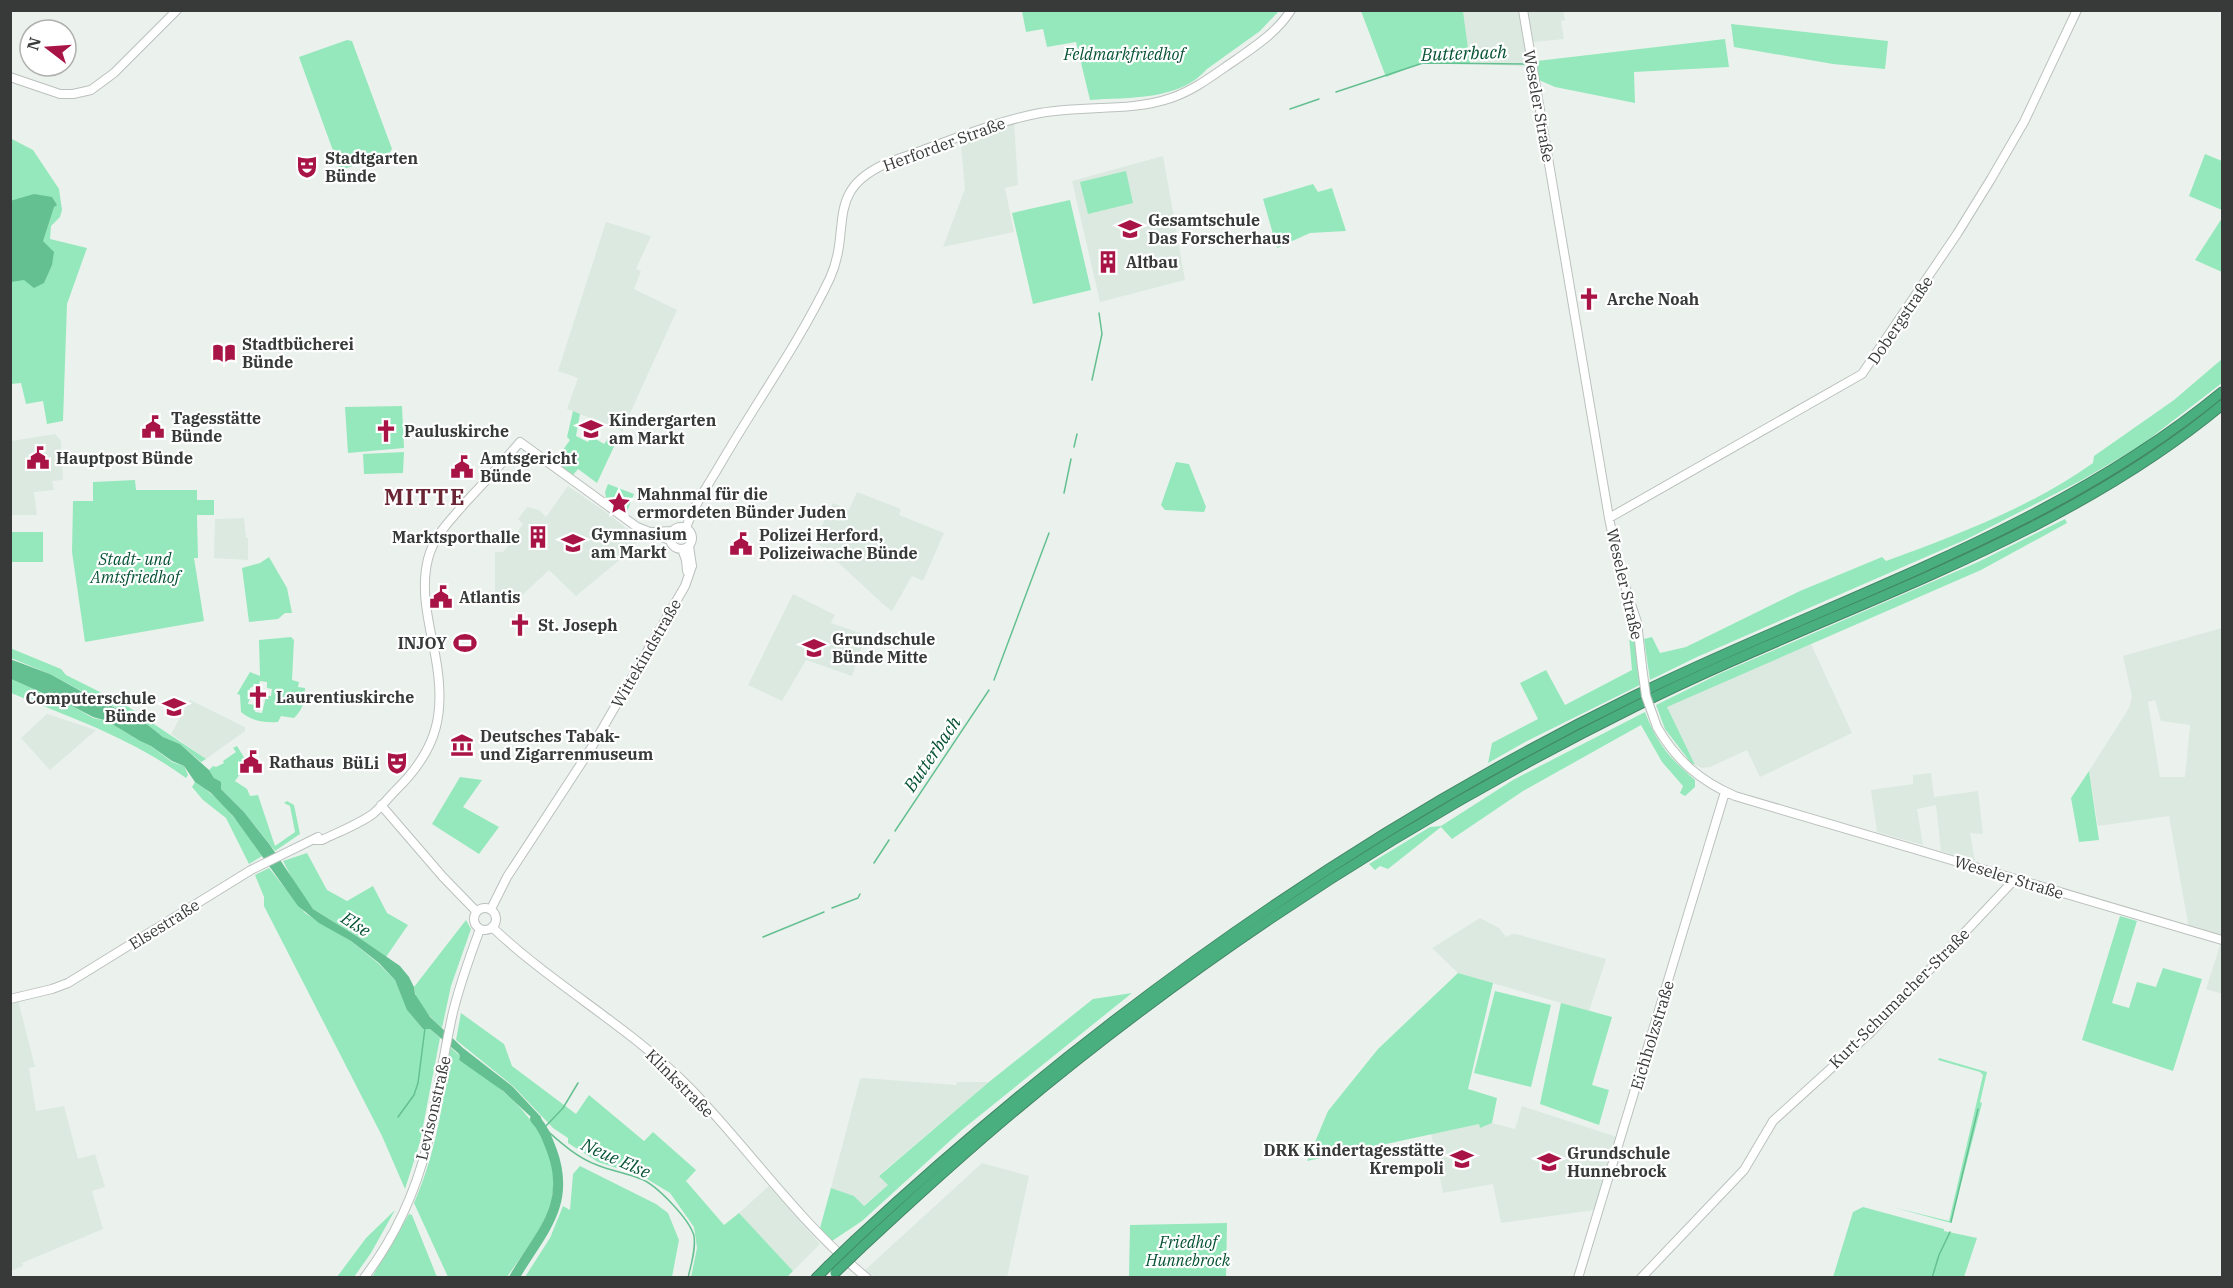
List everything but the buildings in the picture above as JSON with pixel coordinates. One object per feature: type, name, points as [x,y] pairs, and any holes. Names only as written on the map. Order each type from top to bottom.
[{"type":"highway","points":[[816,1278],[831,1272],[922,1178],[1062,1060],[1177,972],[1296,890],[1381,836],[1565,731],[1705,662],[1931,563],[2044,509],[2137,455],[2223,392]]},
{"type":"highway","points":[[858,1244],[999,1124],[1154,1002],[1304,896],[1470,795],[1635,706],[2033,526],[2144,463],[2223,405]]},
{"type":"street","name":"Herforder Straße","points":[[679,528],[698,501],[796,340],[830,276],[837,251],[843,210],[852,190],[861,179],[892,161],[1021,117],[1064,109],[1134,106],[1170,99],[1202,83],[1263,41],[1280,26],[1291,10]]},
{"type":"street","name":"Weseler Straße","points":[[1523,10],[1609,518],[1620,571],[1637,622],[1646,696],[1657,728],[1665,741],[1692,772],[1725,792],[2223,940]]},
{"type":"street","name":"Dobergstraße","points":[[1609,518],[1862,374],[1957,234],[2025,122],[2077,10]]},
{"type":"street","points":[[10,77],[52,92],[67,94],[85,92],[105,81],[177,12]]},
{"type":"street","name":"Elsestraße","points":[[10,999],[68,983],[255,868],[381,805],[422,761],[430,748],[438,723],[439,681],[427,620],[425,586],[427,561],[437,535],[520,442],[614,510],[651,532]]},
{"type":"street","points":[[670,540],[679,528]]},
{"type":"street","points":[[679,528],[690,530],[693,538],[685,548],[676,548],[670,540],[651,532],[679,528]]},
{"type":"street","name":"Wittekindstraße","points":[[491,909],[507,877],[590,750],[687,581],[692,566],[685,548]]},
{"type":"street","name":"Eichholzstraße","points":[[1578,1278],[1725,792]]},
{"type":"street","points":[[381,805],[443,877],[476,911]]},
{"type":"street","name":"Kurt-Schumacher-Straße","points":[[1641,1278],[1744,1170],[1773,1121],[1870,1033],[2015,879]]},
{"type":"street","points":[[483,907],[491,909],[496,918],[492,927],[486,930],[480,929],[473,921],[476,911],[483,907]]},
{"type":"street","name":"Klinkstraße","points":[[492,927],[534,965],[645,1048],[689,1088],[809,1224],[846,1262],[867,1278]]},
{"type":"street","name":"Levisonstraße","points":[[364,1278],[394,1230],[411,1194],[426,1149],[453,1013],[464,971],[480,929]]},
{"type":"shaded area","points":[[1463,11],[1520,11],[1529,67],[1470,63]]},
{"type":"shaded area","points":[[1528,11],[1563,11],[1565,20],[1561,21],[1564,39],[1533,42]]},
{"type":"shaded area","points":[[1014,122],[1018,185],[1005,188],[1014,232],[943,247],[965,189],[961,146],[963,140]]},
{"type":"shaded area","name":"Gesamtschule Das Forscherhaus","points":[[1163,156],[1185,280],[1100,302],[1072,181]]},
{"type":"shaded area","points":[[34,194],[52,197],[57,205],[54,207],[43,241],[54,252],[52,265],[44,283],[34,288],[24,280],[11,282],[10,201]]},
{"type":"shaded area","points":[[606,222],[651,236],[636,269],[641,271],[634,289],[677,310],[622,431],[567,409],[578,378],[558,371]]},
{"type":"shaded area","points":[[55,434],[61,441],[63,480],[52,481],[54,490],[34,492],[37,515],[11,515],[11,441]]},
{"type":"shaded area","name":"Gymnasium am Markt","points":[[568,486],[633,534],[636,542],[634,548],[576,596],[549,570],[515,602],[495,602],[495,552],[503,552],[508,546],[523,524],[518,519],[527,507],[539,510],[546,517]]},
{"type":"shaded area","points":[[857,492],[901,509],[899,515],[944,533],[923,581],[912,576],[892,611],[817,543],[816,538],[833,503],[849,510]]},
{"type":"shaded area","points":[[244,518],[246,538],[248,538],[248,560],[214,558],[215,519]]},
{"type":"shaded area","name":"Grundschule Bünde Mitte","points":[[793,594],[835,615],[831,623],[866,635],[852,676],[806,660],[782,701],[748,685]]},
{"type":"shaded area","points":[[2222,628],[2222,939],[2189,929],[2169,816],[2098,826],[2089,771],[2129,708],[2132,697],[2123,656]],"holes":[[[2155,700],[2161,721],[2190,725],[2185,777],[2160,777],[2148,702]]]},
{"type":"shaded area","points":[[1811,644],[1852,733],[1760,777],[1747,750],[1710,767],[1702,768],[1695,765],[1666,707]]},
{"type":"shaded area","points":[[10,659],[50,674],[148,725],[163,737],[180,744],[209,770],[214,778],[221,782],[221,789],[244,812],[270,845],[313,909],[400,966],[409,977],[415,994],[430,1017],[463,1048],[512,1086],[541,1117],[543,1128],[503,1091],[459,1060],[458,1053],[430,1029],[423,1029],[407,1010],[395,980],[379,963],[351,941],[319,923],[298,906],[233,816],[211,793],[195,782],[184,766],[107,721],[93,717],[11,679]]},
{"type":"shaded area","points":[[190,700],[245,727],[245,731],[206,759],[171,734]]},
{"type":"shaded area","points":[[47,714],[96,730],[50,770],[21,738]]},
{"type":"shaded area","points":[[1931,773],[1934,797],[1978,791],[1983,834],[1970,833],[1975,861],[1941,851],[1936,805],[1917,809],[1923,845],[1877,832],[1871,790],[1913,784],[1913,775]]},
{"type":"shaded area","points":[[1480,918],[1499,928],[1506,937],[1516,934],[1606,959],[1589,1011],[1458,973],[1432,948]]},
{"type":"shaded area","points":[[2222,939],[2222,994],[2206,989]]},
{"type":"shaded area","points":[[18,1000],[35,1067],[29,1068],[36,1111],[64,1106],[78,1159],[95,1154],[105,1187],[92,1191],[103,1229],[22,1263],[23,1266],[11,1271],[10,1001]]},
{"type":"shaded area","points":[[860,1079],[956,1085],[957,1082],[989,1082],[879,1175],[888,1185],[863,1206],[854,1196],[831,1188]]},
{"type":"shaded area","name":"Grundschule Hunnebrock","points":[[1522,1106],[1617,1137],[1595,1210],[1501,1223],[1493,1184],[1443,1193],[1431,1133],[1479,1124],[1480,1128],[1492,1123],[1515,1129]]},
{"type":"shaded area","points":[[982,1163],[1029,1176],[1007,1277],[875,1277],[865,1270]]},
{"type":"shaded area","points":[[769,1186],[820,1244],[793,1271],[739,1213]]},
{"type":"green space","name":"Feldmarkfriedhof","points":[[1022,10],[1279,11],[1260,31],[1182,87],[1153,95],[1090,100],[1076,42],[1047,47],[1043,29],[1026,32]]},
{"type":"green space","points":[[1361,11],[1463,11],[1470,63],[1422,63],[1386,77]]},
{"type":"green space","points":[[1731,24],[1888,41],[1885,69],[1833,64],[1734,47]]},
{"type":"green space","points":[[1725,39],[1729,67],[1634,72],[1635,103],[1555,87],[1539,80],[1537,61]]},
{"type":"green space","points":[[347,40],[352,41],[392,149],[388,155],[340,170],[299,57]]},
{"type":"green space","points":[[10,138],[33,150],[59,189],[62,210],[60,217],[51,226],[50,239],[87,248],[67,304],[63,421],[47,424],[43,401],[26,404],[21,383],[11,384]]},
{"type":"green space","points":[[2205,154],[2222,161],[2222,210],[2189,196]]},
{"type":"green space","points":[[1126,171],[1133,203],[1088,214],[1080,182]]},
{"type":"green space","points":[[1313,184],[1318,192],[1332,188],[1346,231],[1310,233],[1277,248],[1263,199]]},
{"type":"green space","points":[[1070,200],[1091,290],[1033,304],[1012,213]]},
{"type":"green space","points":[[2222,218],[2222,272],[2195,260]]},
{"type":"green space","points":[[2222,359],[2222,383],[2140,446],[2082,480],[1967,539],[1697,657],[1650,680],[1644,639],[1652,637],[1660,653],[1686,647],[1800,591],[1882,557],[1886,561],[1993,519],[2069,479],[2093,463],[2094,456],[2174,400]]},
{"type":"green space","points":[[402,406],[404,448],[348,453],[345,407]]},
{"type":"green space","points":[[573,411],[580,414],[576,436],[588,442],[591,436],[604,444],[611,435],[618,438],[597,483],[578,469],[573,475],[555,461],[570,440],[567,437]]},
{"type":"green space","points":[[404,452],[403,473],[364,474],[363,454]]},
{"type":"green space","points":[[1176,462],[1189,464],[1206,507],[1204,512],[1165,510],[1161,505]]},
{"type":"green space","name":"Stadt- und Amtsfriedhof","points":[[135,480],[136,490],[197,490],[197,500],[214,500],[214,515],[197,515],[198,558],[194,558],[204,621],[85,642],[72,552],[73,501],[93,501],[93,482]]},
{"type":"green space","points":[[608,484],[634,494],[627,512],[606,498],[605,492]]},
{"type":"green space","points":[[2065,519],[2067,523],[1981,570],[1667,707],[1695,765],[1665,729],[1656,705],[1721,673],[1978,562]]},
{"type":"green space","points":[[11,532],[43,532],[43,562],[11,562]]},
{"type":"green space","points":[[269,557],[287,588],[292,613],[285,613],[278,619],[249,622],[242,568],[260,563]]},
{"type":"green space","points":[[1635,634],[1640,685],[1488,763],[1492,743],[1538,719],[1520,683],[1546,670],[1565,705],[1632,670],[1629,636]]},
{"type":"green space","points":[[291,637],[294,640],[292,680],[299,682],[298,687],[305,688],[305,697],[300,711],[294,718],[281,716],[278,722],[263,722],[249,718],[241,712],[240,695],[237,694],[250,672],[260,676],[259,640]],"holes":[[[260,681],[267,682],[267,688],[272,689],[271,696],[266,696],[262,713],[255,712],[256,705],[248,704],[252,691],[249,691],[250,688],[256,685],[258,687]]]},
{"type":"green space","points":[[10,648],[61,669],[66,675],[124,704],[206,759],[201,762],[180,744],[163,737],[148,725],[50,674],[11,658]]},
{"type":"green space","points":[[11,679],[72,706],[93,718],[107,721],[151,746],[172,762],[184,766],[188,775],[186,778],[123,740],[11,693]]},
{"type":"green space","points":[[1645,712],[1665,750],[1695,780],[1695,787],[1685,796],[1680,793],[1683,786],[1662,762],[1641,725],[1523,791],[1452,839],[1441,827],[1388,869],[1380,866],[1375,870],[1369,864],[1430,827],[1441,826],[1513,780]]},
{"type":"green space","points":[[237,746],[245,759],[239,766],[243,770],[235,781],[247,789],[250,796],[258,795],[275,846],[295,832],[290,806],[284,803],[287,801],[294,805],[300,834],[275,851],[244,812],[221,789],[209,770],[213,766],[224,763],[223,761],[236,752],[233,748]]},
{"type":"green space","points":[[2089,771],[2099,840],[2079,842],[2071,798]]},
{"type":"green space","points":[[460,777],[482,780],[463,807],[499,827],[479,854],[432,824]]},
{"type":"green space","points":[[195,782],[224,806],[262,856],[249,864],[226,818],[203,800],[192,787]]},
{"type":"green space","points":[[307,853],[327,890],[347,901],[373,886],[387,913],[408,925],[386,957],[313,909],[297,888],[283,861]]},
{"type":"green space","points":[[269,868],[305,913],[351,941],[379,964],[395,980],[408,1011],[423,1029],[430,1029],[440,1038],[420,1142],[405,1189],[382,1136],[264,906],[264,897],[255,875]]},
{"type":"green space","points":[[2120,916],[2137,921],[2112,1003],[2129,1008],[2137,982],[2156,987],[2163,968],[2202,979],[2173,1071],[2082,1040]]},
{"type":"green space","points":[[466,920],[471,929],[451,986],[442,1028],[420,1004],[414,987]]},
{"type":"green space","points":[[1458,973],[1493,983],[1468,1089],[1497,1098],[1492,1123],[1480,1128],[1479,1124],[1307,1161],[1328,1111],[1378,1049]]},
{"type":"green space","points":[[1495,991],[1551,1005],[1531,1087],[1474,1073]]},
{"type":"green space","points":[[1132,993],[963,1129],[862,1221],[832,1241],[820,1228],[831,1188],[854,1196],[864,1206],[888,1185],[879,1176],[989,1082],[1093,999]]},
{"type":"green space","points":[[1561,1003],[1612,1017],[1592,1085],[1609,1090],[1599,1125],[1540,1104]]},
{"type":"green space","points":[[461,1013],[504,1044],[512,1066],[576,1114],[589,1095],[644,1141],[653,1132],[696,1170],[686,1181],[724,1225],[739,1213],[793,1271],[787,1277],[691,1277],[697,1248],[694,1227],[670,1193],[642,1176],[598,1162],[568,1143],[568,1138],[553,1128],[513,1086],[456,1040]]},
{"type":"green space","points":[[450,1047],[460,1056],[459,1060],[514,1101],[529,1118],[550,1157],[553,1179],[548,1211],[532,1241],[507,1277],[448,1277],[414,1203],[428,1165],[438,1126]]},
{"type":"green space","points":[[1939,1058],[1987,1072],[1980,1102],[1982,1103],[1951,1223],[1892,1207],[1949,1221],[1983,1075],[1980,1072],[1938,1060]]},
{"type":"green space","points":[[580,1166],[656,1204],[668,1213],[679,1240],[672,1277],[525,1277],[550,1238],[563,1206],[570,1210],[573,1174]]},
{"type":"green space","points":[[1863,1207],[1944,1229],[1944,1231],[1977,1238],[1964,1277],[1833,1277],[1853,1212]]},
{"type":"green space","points":[[395,1210],[371,1253],[354,1277],[337,1277],[366,1238]]},
{"type":"green space","points":[[409,1214],[412,1215],[437,1277],[372,1277]]},
{"type":"green space","name":"Friedhof Hunnebrock","points":[[1227,1223],[1226,1277],[1129,1277],[1130,1225]]},
{"type":"waterway","name":"Butterbach","points":[[1336,92],[1423,63],[1525,64]]},
{"type":"waterway","name":"Butterbach","points":[[1290,109],[1319,99]]},
{"type":"waterway","name":"Butterbach","points":[[1092,380],[1102,334],[1099,313]]},
{"type":"waterway","name":"Butterbach","points":[[1074,447],[1077,434]]},
{"type":"waterway","name":"Butterbach","points":[[1064,493],[1071,459]]},
{"type":"waterway","name":"Butterbach","points":[[994,680],[1049,533]]},
{"type":"waterway","name":"Butterbach","points":[[895,831],[989,690]]},
{"type":"waterway","name":"Butterbach","points":[[874,863],[889,840]]},
{"type":"waterway","name":"Butterbach","points":[[832,908],[858,898],[860,894]]},
{"type":"waterway","name":"Butterbach","points":[[763,937],[824,912]]},
{"type":"waterway","points":[[398,1117],[414,1095],[418,1083],[425,1028]]},
{"type":"waterway","name":"Neue Else","points":[[578,1083],[563,1108],[544,1128],[582,1158],[641,1179],[672,1204],[686,1221],[694,1236],[694,1252],[688,1278]]},
{"type":"waterway","points":[[1951,1222],[1978,1109]]},
{"type":"waterway","name":"Else","points":[[514,1278],[543,1233],[556,1203],[558,1188],[557,1170],[552,1151],[543,1130],[535,1119]]},
{"type":"waterway","points":[[1932,1278],[1939,1255],[1950,1232]]},
{"type":"place","name":"Stadtgarten Bünde","points":[[307,167]]},
{"type":"place","name":"Gesamtschule Das Forscherhaus","points":[[1130,229]]},
{"type":"place","name":"Altbau","points":[[1108,262]]},
{"type":"place","name":"Arche Noah","points":[[1589,299]]},
{"type":"place","name":"Stadtbücherei Bünde","points":[[224,353]]},
{"type":"place","name":"Tagesstätte Bünde","points":[[153,427]]},
{"type":"place","name":"Kindergarten am Markt","points":[[591,429]]},
{"type":"place","name":"Pauluskirche","points":[[386,431]]},
{"type":"place","name":"Hauptpost Bünde","points":[[38,458]]},
{"type":"place","name":"Amtsgericht Bünde","points":[[462,467]]},
{"type":"place","name":"Mahnmal für die ermordeten Bünder Juden","points":[[619,503]]},
{"type":"place","name":"Marktsporthalle","points":[[538,537]]},
{"type":"place","name":"Gymnasium am Markt","points":[[573,543]]},
{"type":"place","name":"Polizei Herford, Polizeiwache Bünde","points":[[741,544]]},
{"type":"place","name":"Atlantis","points":[[441,597]]},
{"type":"place","name":"St. Joseph","points":[[520,625]]},
{"type":"place","name":"INJOY","points":[[465,643]]},
{"type":"place","name":"Grundschule Bünde Mitte","points":[[814,648]]},
{"type":"place","name":"Laurentiuskirche","points":[[258,697]]},
{"type":"place","name":"Computerschule Bünde","points":[[174,707]]},
{"type":"place","name":"Deutsches Tabak- und Zigarrenmuseum","points":[[462,745]]},
{"type":"place","name":"Rathaus","points":[[251,762]]},
{"type":"place","name":"BüLi","points":[[397,763]]},
{"type":"place","name":"DRK Kindertagesstätte Krempoli","points":[[1462,1159]]},
{"type":"place","name":"Grundschule Hunnebrock","points":[[1549,1162]]},
{"type":"district","name":"MITTE","points":[[425,496]]}]
